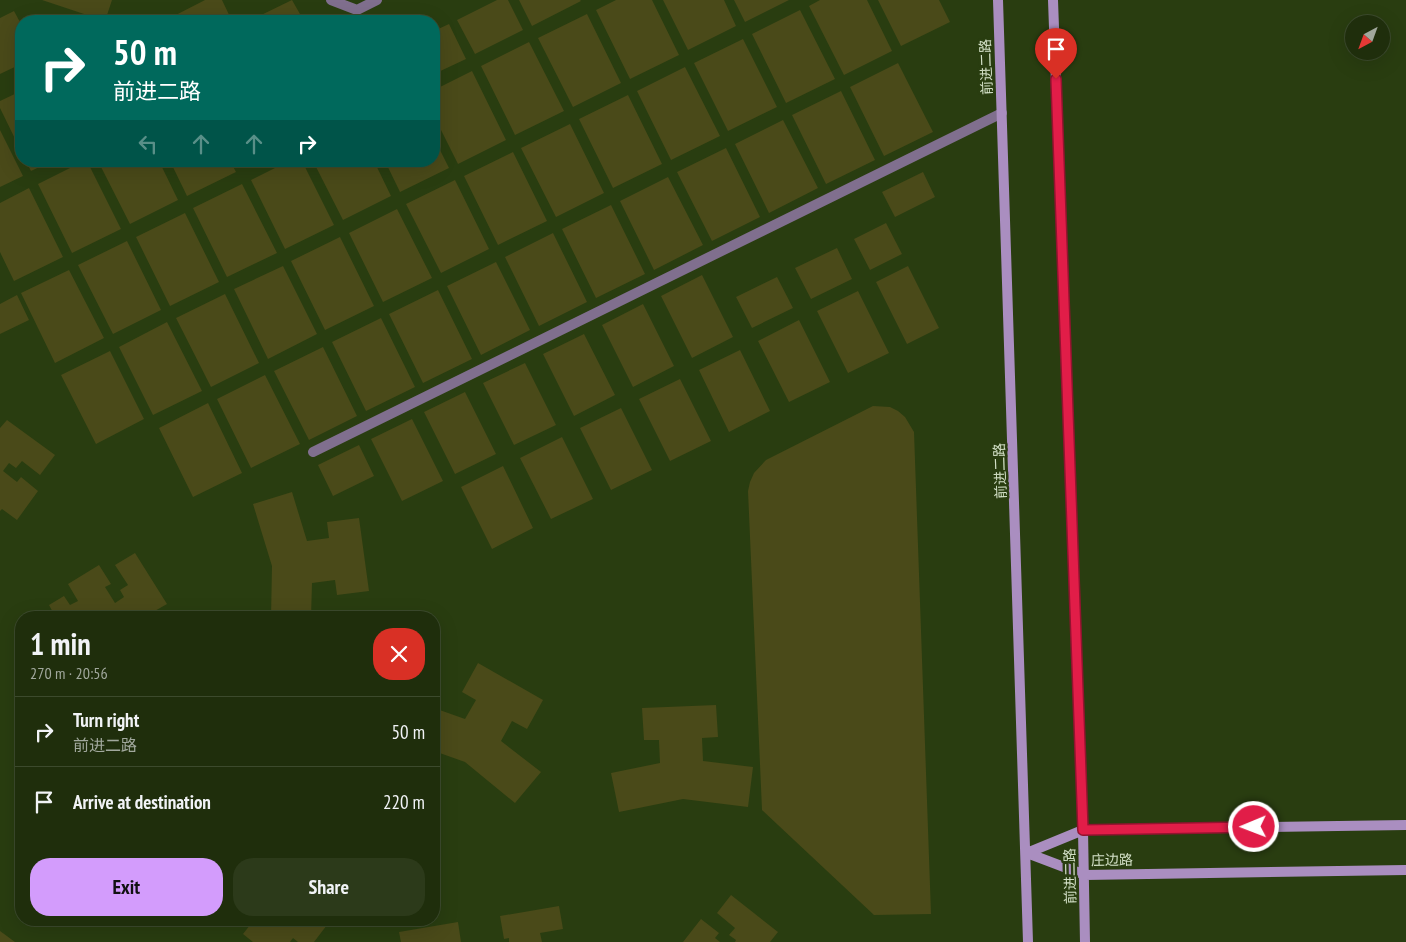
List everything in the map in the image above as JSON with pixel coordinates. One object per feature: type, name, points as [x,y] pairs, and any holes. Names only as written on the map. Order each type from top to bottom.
[{"type":"main road","name":"前进二路","points":[[998,0],[1027,853],[1028,942]]},
{"type":"main road","name":"前进二路","points":[[1053,0],[1085,874],[1085,942]]},
{"type":"main road","points":[[1027,853],[1083,830],[1406,825]]},
{"type":"main road","name":"庄边路","points":[[1027,853],[1085,874],[1406,870]]},
{"type":"street","points":[[331,0],[357,10],[377,0]]},
{"type":"street","points":[[313,452],[1002,113]]},
{"type":"building","points":[[42,0],[112,0],[107,15],[87,15]]},
{"type":"building","points":[[205,0],[222,0],[229,15],[176,15]]},
{"type":"building","points":[[292,0],[301,15],[261,15]]},
{"type":"building","points":[[497,0],[508,0],[523,30],[475,54],[457,20]]},
{"type":"building","points":[[519,0],[580,0],[581,1],[532,26]]},
{"type":"building","points":[[616,0],[652,0],[679,55],[630,79],[596,10]]},
{"type":"building","points":[[663,0],[724,0],[736,26],[688,50]]},
{"type":"building","points":[[734,0],[789,0],[745,22]]},
{"type":"building","points":[[820,0],[867,0],[892,51],[844,75],[809,6]]},
{"type":"building","points":[[878,0],[939,0],[950,22],[901,46]]},
{"type":"building","points":[[800,10],[835,79],[786,103],[752,34]]},
{"type":"building","points":[[14,11],[16,15],[15,67],[0,74],[0,18]]},
{"type":"building","points":[[587,14],[621,83],[573,107],[538,38]]},
{"type":"building","points":[[449,24],[466,59],[440,71],[440,28]]},
{"type":"building","points":[[743,39],[777,107],[728,131],[694,63]]},
{"type":"building","points":[[529,42],[564,111],[515,135],[481,66]]},
{"type":"building","points":[[898,63],[933,132],[884,156],[850,87]]},
{"type":"building","points":[[685,67],[720,136],[671,160],[637,91]]},
{"type":"building","points":[[472,71],[506,140],[458,164],[440,128],[440,87]]},
{"type":"building","points":[[841,91],[875,160],[826,184],[792,115]]},
{"type":"building","points":[[15,94],[15,139],[0,108],[0,101]]},
{"type":"building","points":[[628,95],[662,164],[613,188],[579,119]]},
{"type":"building","points":[[783,120],[818,188],[769,213],[735,144]]},
{"type":"building","points":[[570,124],[604,193],[556,217],[521,148]]},
{"type":"building","points":[[0,130],[15,160],[15,167],[18,167],[23,176],[0,187]]},
{"type":"building","points":[[726,148],[760,217],[712,241],[677,172]]},
{"type":"building","points":[[440,150],[449,168],[400,192],[388,167],[440,167]]},
{"type":"building","points":[[513,152],[547,221],[498,245],[464,176]]},
{"type":"building","points":[[29,167],[39,167],[31,171]]},
{"type":"building","points":[[72,167],[90,167],[121,229],[72,253],[38,184]]},
{"type":"building","points":[[101,167],[162,167],[178,200],[130,224]]},
{"type":"building","points":[[173,167],[233,167],[236,172],[187,196]]},
{"type":"building","points":[[277,167],[305,167],[334,225],[285,249],[251,180]]},
{"type":"building","points":[[316,167],[377,167],[391,196],[343,220]]},
{"type":"building","points":[[923,172],[935,197],[895,217],[882,192]]},
{"type":"building","points":[[668,177],[703,245],[654,270],[620,201]]},
{"type":"building","points":[[455,180],[489,249],[441,273],[406,204]]},
{"type":"building","points":[[242,184],[277,253],[227,277],[193,208]]},
{"type":"building","points":[[29,188],[63,257],[14,281],[0,252],[0,203]]},
{"type":"building","points":[[611,205],[645,274],[596,298],[562,229]]},
{"type":"building","points":[[397,209],[432,278],[383,302],[349,233]]},
{"type":"building","points":[[185,213],[219,282],[170,306],[136,237]]},
{"type":"building","points":[[886,223],[902,254],[870,270],[854,239]]},
{"type":"building","points":[[553,233],[587,302],[539,326],[505,257]]},
{"type":"building","points":[[340,237],[374,306],[325,330],[291,261]]},
{"type":"building","points":[[127,241],[161,310],[113,334],[78,265]]},
{"type":"building","points":[[837,248],[852,279],[811,299],[795,268]]},
{"type":"building","points":[[496,262],[530,330],[481,355],[447,286]]},
{"type":"building","points":[[283,266],[317,334],[268,359],[234,289]]},
{"type":"building","points":[[908,266],[939,328],[907,344],[876,282]]},
{"type":"building","points":[[69,270],[104,338],[55,363],[21,293]]},
{"type":"building","points":[[702,275],[733,337],[692,358],[661,296]]},
{"type":"building","points":[[777,277],[793,308],[752,328],[736,297]]},
{"type":"building","points":[[438,290],[472,359],[423,383],[389,314]]},
{"type":"building","points":[[858,291],[889,353],[848,373],[817,311]]},
{"type":"building","points":[[225,294],[259,363],[211,387],[176,318]]},
{"type":"building","points":[[17,295],[29,320],[0,334],[0,304]]},
{"type":"building","points":[[643,304],[674,366],[633,387],[602,325]]},
{"type":"building","points":[[381,318],[415,387],[366,411],[332,342]]},
{"type":"building","points":[[799,320],[830,382],[789,402],[758,341]]},
{"type":"building","points":[[167,322],[202,391],[153,415],[119,347]]},
{"type":"building","points":[[584,334],[615,395],[574,416],[543,354]]},
{"type":"building","points":[[323,347],[357,416],[309,440],[274,371]]},
{"type":"building","points":[[740,350],[770,411],[729,432],[699,370]]},
{"type":"building","points":[[110,351],[144,419],[96,444],[61,375]]},
{"type":"building","points":[[525,363],[556,425],[514,445],[483,383]]},
{"type":"building","points":[[265,375],[300,444],[251,468],[217,399]]},
{"type":"building","points":[[680,379],[711,441],[670,461],[639,399]]},
{"type":"building","points":[[465,392],[496,454],[455,474],[424,412]]},
{"type":"building","points":[[208,403],[242,473],[193,497],[159,428]]},
{"type":"building","points":[[873,406],[890,407],[898,411],[905,417],[914,432],[931,914],[874,915],[762,810],[748,491],[750,482],[754,473],[766,460]]},
{"type":"building","points":[[621,408],[652,470],[611,490],[580,428]]},
{"type":"building","points":[[412,419],[443,481],[402,501],[371,439]]},
{"type":"building","points":[[7,420],[55,455],[40,475],[22,461],[16,468],[9,463],[3,471],[17,482],[21,477],[38,491],[17,520],[2,509],[0,511],[0,428]]},
{"type":"building","points":[[562,437],[593,499],[551,519],[520,458]]},
{"type":"building","points":[[359,445],[374,476],[333,496],[318,465]]},
{"type":"building","points":[[503,466],[533,528],[492,549],[461,487]]},
{"type":"building","points":[[292,492],[307,541],[329,538],[327,522],[359,518],[369,591],[337,595],[335,580],[312,583],[311,611],[271,611],[272,566],[253,504]]},
{"type":"building","points":[[135,553],[167,604],[155,611],[52,611],[49,605],[64,596],[70,605],[78,601],[68,584],[99,565],[111,584],[105,587],[115,603],[124,597],[120,590],[128,585],[115,565]]},
{"type":"building","points":[[478,663],[543,700],[527,729],[512,721],[501,741],[541,772],[515,803],[465,762],[440,753],[440,710],[465,719],[476,700],[462,692]]},
{"type":"building","points":[[716,705],[718,737],[702,738],[703,761],[753,767],[748,807],[683,799],[619,812],[611,773],[660,763],[659,740],[644,740],[642,708]]},
{"type":"building","points":[[731,895],[778,932],[770,942],[735,942],[736,940],[729,935],[735,928],[717,913]]},
{"type":"building","points":[[559,906],[563,929],[540,933],[542,942],[509,942],[509,938],[504,939],[500,916]]},
{"type":"building","points":[[701,919],[719,933],[715,938],[720,942],[683,942]]},
{"type":"building","points":[[458,922],[461,942],[401,942],[399,932]]},
{"type":"building","points":[[249,926],[326,926],[314,942],[298,942],[293,938],[290,942],[253,942],[243,934]]},
{"type":"building","points":[[0,931],[15,942],[0,942]]},
{"type":"route","points":[[1056,79],[1083,830],[1254,827]]}]
